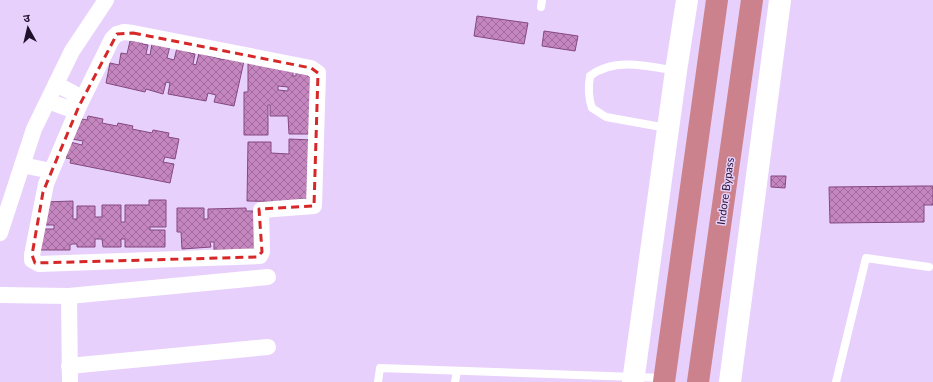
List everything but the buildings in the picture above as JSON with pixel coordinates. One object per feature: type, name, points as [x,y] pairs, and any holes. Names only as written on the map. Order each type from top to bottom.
[{"type":"highway","points":[[664,380],[717,0]]},
{"type":"highway","name":"Indore Bypass","points":[[698,382],[752,0]]},
{"type":"street","points":[[0,233],[34,129],[72,52],[106,0]]},
{"type":"street","points":[[634,380],[687,0]]},
{"type":"street","points":[[730,382],[780,0]]},
{"type":"street","points":[[124,32],[133,32],[316,70],[319,76],[314,206],[261,210],[262,252],[258,257],[39,264],[32,260],[32,255],[43,192],[79,106],[112,39],[117,34],[124,32]]},
{"type":"street","points":[[56,84],[73,93],[79,106]]},
{"type":"street","points":[[48,101],[67,108],[79,106]]},
{"type":"street","points":[[22,165],[51,171]]},
{"type":"street","points":[[0,295],[69,296],[268,277]]},
{"type":"street","points":[[69,296],[69,374],[268,347]]},
{"type":"lane","points":[[668,128],[606,117],[592,108],[588,88],[590,76],[598,69],[608,65],[631,65],[676,71]]},
{"type":"lane","points":[[836,382],[866,258],[929,267]]},
{"type":"lane","points":[[378,382],[380,368],[634,380],[664,380]]},
{"type":"lane","points":[[455,382],[457,371]]},
{"type":"highlighted area","points":[[133,33],[311,68],[318,73],[314,206],[259,209],[262,252],[257,257],[35,263],[32,255],[43,192],[79,106],[117,34]]}]
